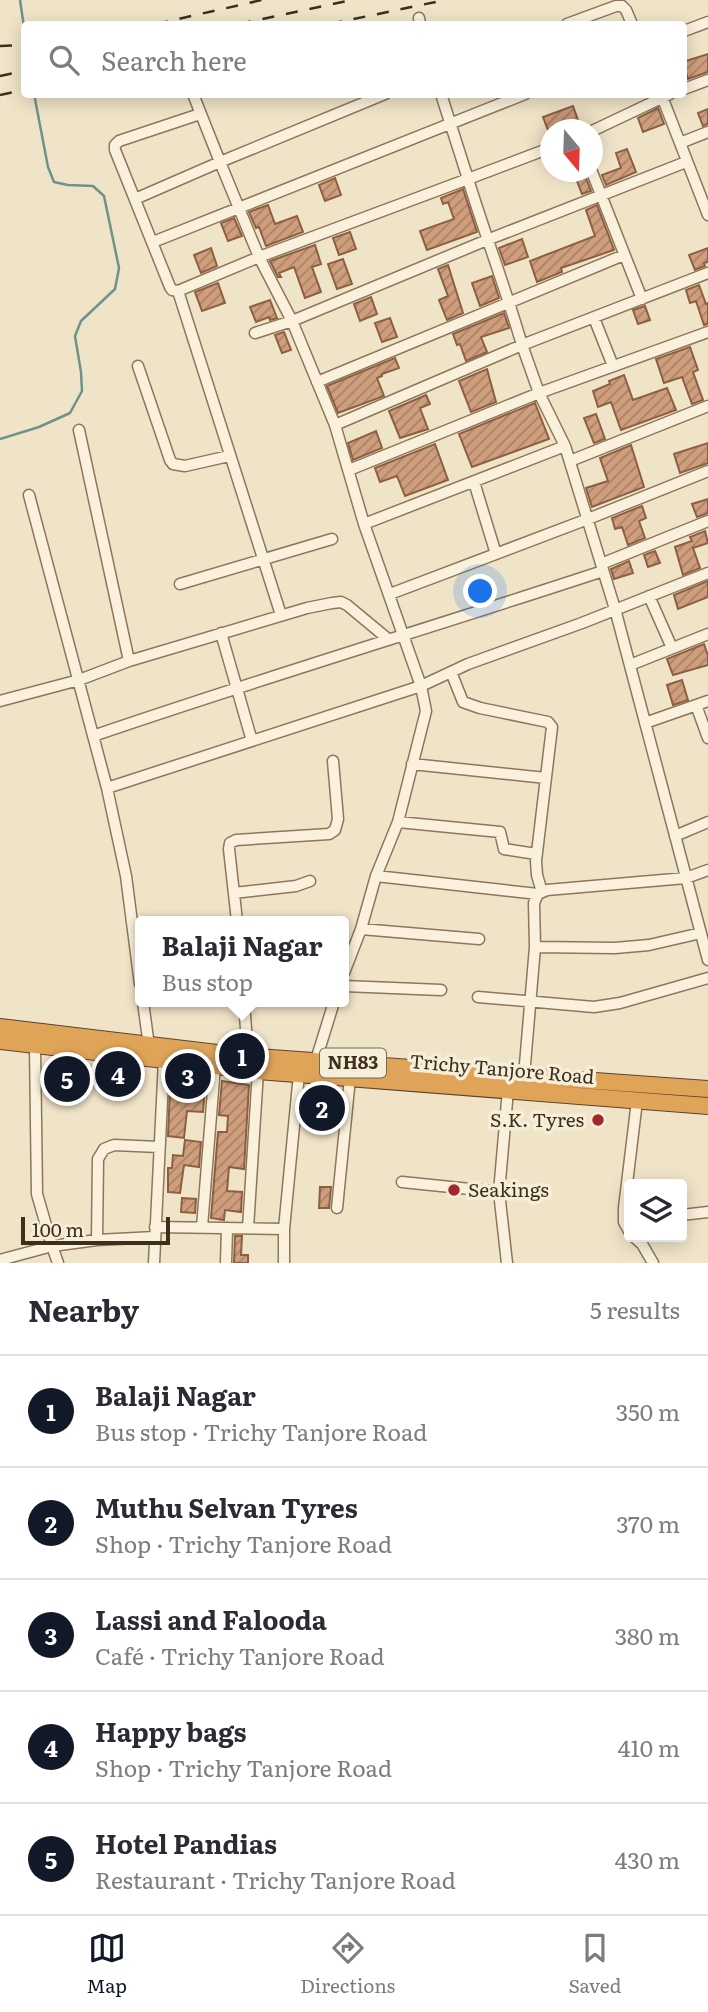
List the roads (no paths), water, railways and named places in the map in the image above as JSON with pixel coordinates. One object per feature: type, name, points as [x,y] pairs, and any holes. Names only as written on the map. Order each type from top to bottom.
[{"type":"highway","name":"Trichy Tanjore Road","points":[[0,1027],[248,1056],[708,1089]]},
{"type":"highway","name":"Trichy Tanjore Road","points":[[0,1041],[258,1071],[708,1107]]},
{"type":"street","points":[[575,21],[616,6],[622,6],[626,10],[631,21]]},
{"type":"street","points":[[687,30],[708,22]]},
{"type":"street","points":[[687,88],[708,80]]},
{"type":"street","points":[[194,98],[259,257],[292,321],[335,425],[364,524],[421,686],[426,711],[398,822],[376,876],[349,960]]},
{"type":"street","points":[[135,199],[375,98]]},
{"type":"street","points":[[442,98],[522,345],[539,393],[565,446],[588,519],[615,609],[708,956]]},
{"type":"street","points":[[153,242],[515,98]]},
{"type":"street","points":[[603,126],[658,98]]},
{"type":"street","points":[[665,98],[686,162],[708,215]]},
{"type":"street","points":[[200,114],[119,141],[115,145],[170,287],[178,291],[259,257],[540,152]]},
{"type":"street","points":[[680,143],[708,132]]},
{"type":"street","points":[[255,333],[292,321],[486,240],[686,162]]},
{"type":"street","points":[[596,182],[642,299]]},
{"type":"street","points":[[317,382],[624,255]]},
{"type":"street","points":[[335,425],[522,345],[708,273]]},
{"type":"street","points":[[178,291],[281,615]]},
{"type":"street","points":[[594,318],[613,366]]},
{"type":"street","points":[[348,470],[539,393],[708,332]]},
{"type":"street","points":[[138,366],[173,464],[185,466],[229,456]]},
{"type":"street","points":[[570,461],[708,406]]},
{"type":"street","points":[[79,429],[129,661]]},
{"type":"street","points":[[364,524],[565,446]]},
{"type":"street","points":[[390,593],[708,471]]},
{"type":"street","points":[[474,482],[496,554]]},
{"type":"street","points":[[29,495],[107,788],[126,876],[135,941]]},
{"type":"street","points":[[93,736],[237,687],[430,628],[602,568],[708,521]]},
{"type":"street","points":[[180,584],[332,540]]},
{"type":"street","points":[[107,788],[421,686],[468,664],[708,573]]},
{"type":"street","points":[[649,596],[672,648]]},
{"type":"street","points":[[0,701],[79,680],[221,632],[307,608],[341,602],[358,612],[388,639]]},
{"type":"street","points":[[221,632],[252,741]]},
{"type":"street","points":[[632,673],[672,648],[708,634]]},
{"type":"street","points":[[453,671],[463,702],[551,724],[553,731],[536,858],[540,893],[534,903],[535,947],[524,1076]]},
{"type":"street","points":[[645,723],[708,701]]},
{"type":"street","points":[[696,705],[708,738]]},
{"type":"street","points":[[236,916],[230,843],[236,840],[329,834],[335,830],[338,819],[333,761]]},
{"type":"street","points":[[412,764],[546,778]]},
{"type":"street","points":[[398,822],[500,832],[504,849],[536,858]]},
{"type":"street","points":[[675,835],[708,822]]},
{"type":"street","points":[[376,876],[540,893],[686,877],[708,870]]},
{"type":"street","points":[[234,893],[296,886],[310,881]]},
{"type":"street","points":[[361,929],[479,939]]},
{"type":"street","points":[[535,947],[615,948],[649,945],[701,933]]},
{"type":"street","points":[[478,997],[594,1007],[620,1003],[708,978]]},
{"type":"street","points":[[349,986],[441,990]]},
{"type":"street","points":[[144,1007],[149,1046]]},
{"type":"street","points":[[244,1007],[248,1056]]},
{"type":"street","points":[[316,1060],[332,1007]]},
{"type":"street","points":[[36,1047],[37,1194],[58,1263]]},
{"type":"street","points":[[154,1263],[164,1060]]},
{"type":"street","points":[[202,1227],[215,1066]]},
{"type":"street","points":[[248,1228],[258,1071]]},
{"type":"street","points":[[285,1263],[284,1228],[299,1074]]},
{"type":"street","points":[[337,1208],[350,1078]]},
{"type":"street","points":[[507,1263],[499,1192],[508,1090]]},
{"type":"street","points":[[628,1179],[637,1101]]},
{"type":"street","points":[[97,1240],[98,1159],[104,1149],[114,1145],[159,1146]]},
{"type":"street","points":[[402,1182],[499,1192]]},
{"type":"street","points":[[687,1214],[708,1212]]},
{"type":"street","points":[[1,1259],[52,1246],[155,1232],[202,1227],[284,1228]]},
{"type":"street","points":[[226,1263],[227,1228]]},
{"type":"street","points":[[640,1242],[653,1263]]},
{"type":"waterway","points":[[20,0],[23,21]]},
{"type":"waterway","points":[[0,439],[39,427],[70,413],[82,391],[75,336],[81,321],[115,289],[119,268],[104,196],[93,186],[54,182],[48,167],[35,99]]},
{"type":"railway","points":[[169,21],[262,0]]},
{"type":"railway","points":[[253,21],[352,0]]},
{"type":"railway","points":[[344,21],[445,0]]},
{"type":"railway","points":[[0,46],[21,45]]},
{"type":"railway","points":[[0,76],[21,72]]},
{"type":"railway","points":[[0,95],[21,91]]},
{"type":"place","name":"Balaji Nagar","points":[[242,1056]]},
{"type":"place","name":"Happy bags","points":[[118,1074]]},
{"type":"place","name":"Lassi and Falooda","points":[[188,1076]]},
{"type":"place","name":"Hotel Pandias","points":[[67,1079]]},
{"type":"place","name":"Muthu Selvan Tyres","points":[[322,1108]]},
{"type":"place","name":"S.K. Tyres","points":[[598,1120]]},
{"type":"place","name":"Seakings","points":[[454,1190]]}]
